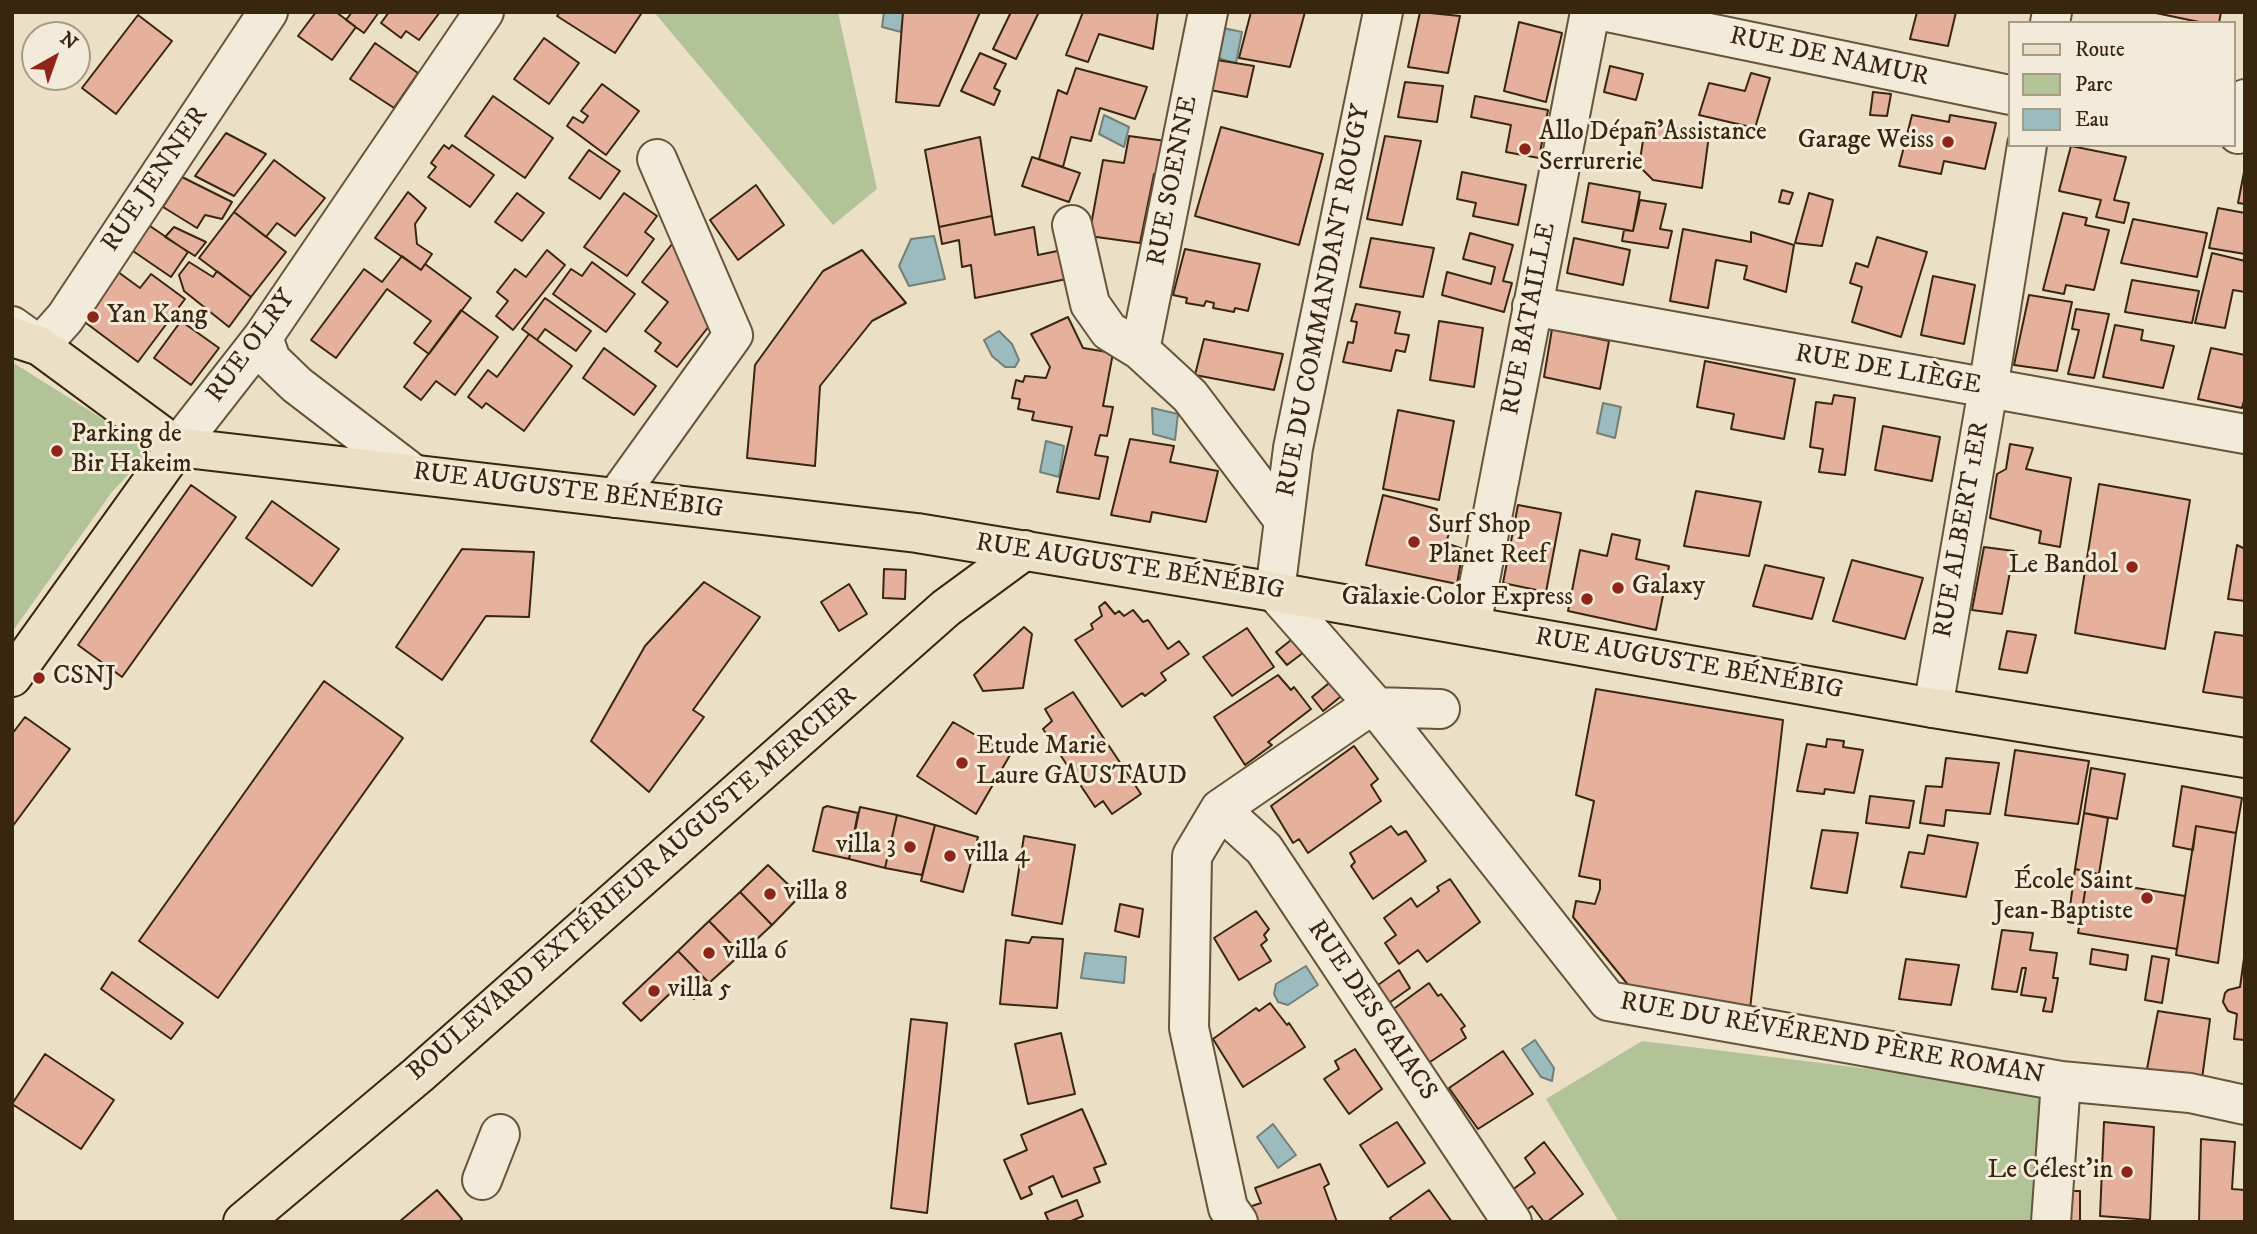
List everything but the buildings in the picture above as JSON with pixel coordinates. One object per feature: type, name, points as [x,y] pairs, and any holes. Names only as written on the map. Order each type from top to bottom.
[{"type":"main road","points":[[22,336],[177,447]]},
{"type":"main road","name":"RUE AUGUSTE BÉNÉBIG","points":[[177,447],[917,533],[1275,592],[1933,708],[2245,758]]},
{"type":"main road","name":"RUE OLRY","points":[[12,677],[177,447]]},
{"type":"main road","points":[[917,533],[939,546],[948,556],[951,573],[946,608]]},
{"type":"main road","name":"BOULEVARD EXTÉRIEUR AUGUSTE MERCIER","points":[[243,1222],[418,1075],[946,608],[1025,550]]},
{"type":"street","name":"RUE JENNER","points":[[22,336],[65,318],[268,12]]},
{"type":"street","name":"RUE OLRY","points":[[177,447],[263,337],[484,12]]},
{"type":"street","name":"RUE SOENNE","points":[[1140,350],[1208,12]]},
{"type":"street","name":"RUE DU COMMANDANT ROUGY","points":[[1275,592],[1293,448],[1382,12]]},
{"type":"street","name":"RUE BATAILLE","points":[[1471,626],[1590,12]]},
{"type":"street","name":"RUE DE NAMUR","points":[[1607,12],[2008,95]]},
{"type":"street","name":"RUE ALBERT 1ER","points":[[1933,708],[2027,147]]},
{"type":"street","points":[[615,498],[733,335],[657,159]]},
{"type":"street","points":[[1073,225],[1090,304],[1109,331],[1140,350],[1190,396],[1283,519]]},
{"type":"street","name":"RUE DE LIÈGE","points":[[1532,306],[1988,390],[2245,434]]},
{"type":"street","points":[[263,337],[271,360],[297,385],[412,473]]},
{"type":"street","name":"RUE DU RÉVÉREND PÈRE ROMAN","points":[[1275,592],[1376,707],[1608,1001],[2061,1080],[2190,1093],[2245,1105]]},
{"type":"street","points":[[1238,1222],[1228,1208],[1189,1028],[1192,856],[1220,809],[1363,711],[1376,707],[1440,709]]},
{"type":"street","name":"RUE DES GAIACS","points":[[1220,809],[1264,849],[1512,1222]]},
{"type":"street","points":[[2051,1222],[2061,1080]]},
{"type":"street","points":[[482,1180],[500,1134]]},
{"type":"green space","points":[[654,12],[838,12],[877,189],[833,225]]},
{"type":"green space","points":[[12,362],[141,443],[143,459],[112,492],[12,632]]},
{"type":"green space","points":[[1642,1041],[2049,1091],[2042,1222],[1619,1222],[1546,1099]]},
{"type":"water","points":[[884,12],[904,12],[901,32],[882,27]]},
{"type":"water","points":[[1223,28],[1242,32],[1236,63],[1217,58]]},
{"type":"water","points":[[1104,115],[1129,127],[1124,147],[1099,134]]},
{"type":"water","points":[[934,236],[945,279],[909,286],[899,266],[911,239]]},
{"type":"water","points":[[999,331],[1012,344],[1019,360],[1015,367],[1005,367],[992,356],[984,340]]},
{"type":"water","points":[[1603,403],[1621,407],[1615,438],[1597,433]]},
{"type":"water","points":[[1152,408],[1178,414],[1175,440],[1153,434]]},
{"type":"water","points":[[1046,441],[1064,446],[1059,477],[1040,472]]},
{"type":"water","points":[[1085,953],[1126,957],[1124,983],[1081,978]]},
{"type":"water","points":[[1306,966],[1318,985],[1288,1005],[1278,1002],[1274,994],[1276,984]]},
{"type":"water","points":[[1535,1040],[1554,1068],[1552,1081],[1541,1077],[1522,1049]]},
{"type":"water","points":[[1273,1124],[1296,1155],[1278,1168],[1257,1137]]},
{"type":"place","name":"Garage Weiss","points":[[1948,142]]},
{"type":"place","name":"Allo Dépan'Assistance Serrurerie","points":[[1525,149]]},
{"type":"place","name":"Yan Kang","points":[[93,317]]},
{"type":"place","name":"Parking de Bir Hakeim","points":[[57,451]]},
{"type":"place","name":"Surf Shop Planet Reef","points":[[1414,542]]},
{"type":"place","name":"Le Bandol","points":[[2132,567]]},
{"type":"place","name":"Galaxy","points":[[1618,588]]},
{"type":"place","name":"Galaxie Color Express","points":[[1587,599]]},
{"type":"place","name":"CSNJ","points":[[39,678]]},
{"type":"place","name":"Etude Marie Laure GAUSTAUD","points":[[962,763]]},
{"type":"place","name":"villa 3","points":[[910,847]]},
{"type":"place","name":"villa 4","points":[[950,856]]},
{"type":"place","name":"villa 8","points":[[770,894]]},
{"type":"place","name":"École Saint Jean-Baptiste","points":[[2147,898]]},
{"type":"place","name":"villa 6","points":[[709,953]]},
{"type":"place","name":"villa 5","points":[[654,991]]},
{"type":"place","name":"Le Célest'in","points":[[2127,1172]]}]
